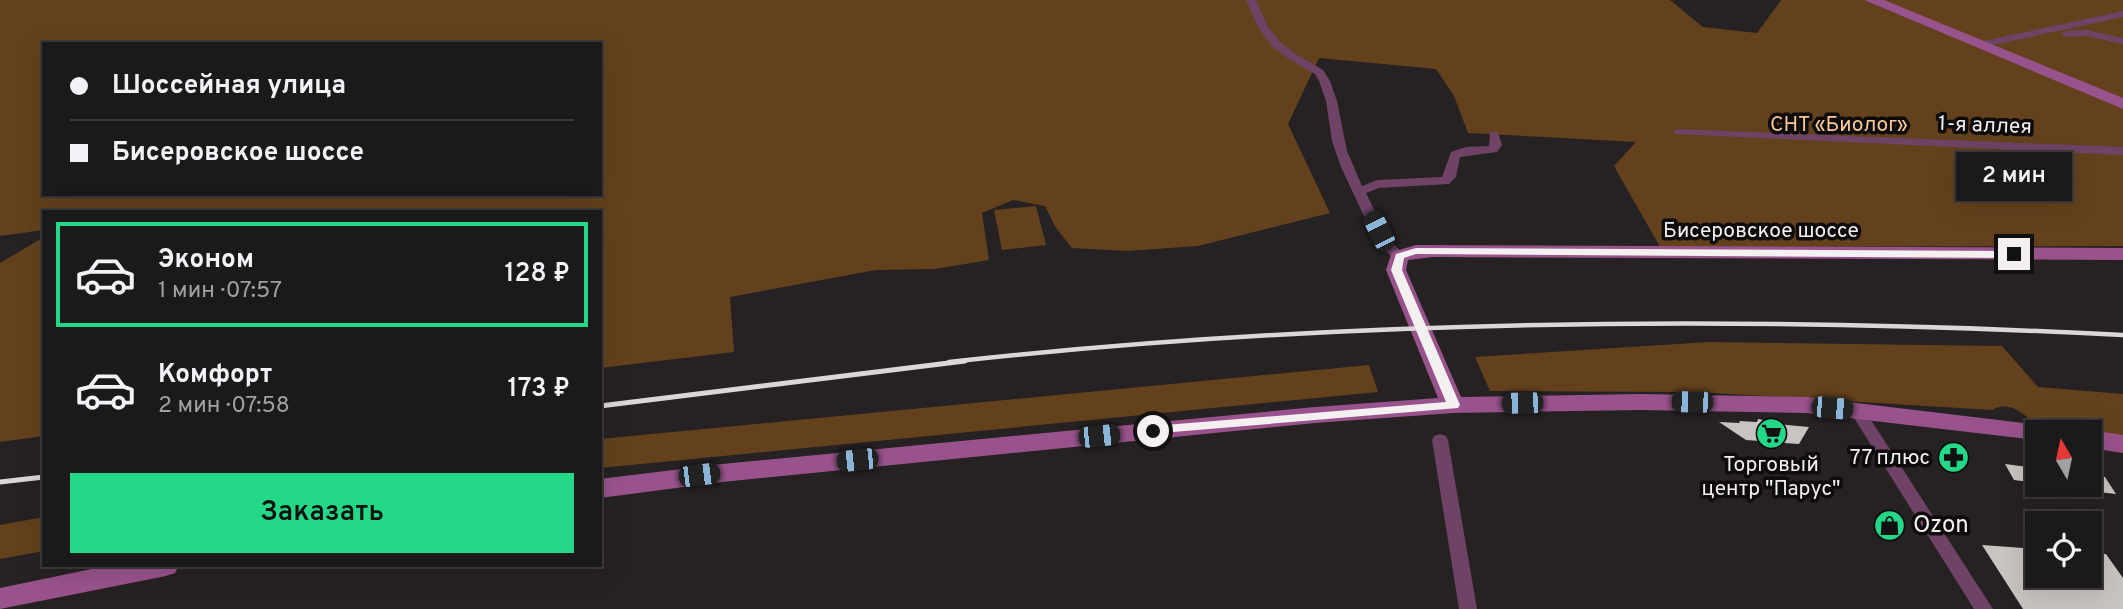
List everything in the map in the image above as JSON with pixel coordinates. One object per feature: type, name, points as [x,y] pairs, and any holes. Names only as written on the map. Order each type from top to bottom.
[{"type":"main road","points":[[1871,0],[2123,104]]},
{"type":"main road","name":"Бисеровское шоссе","points":[[1399,256],[1416,251],[2123,254]]},
{"type":"main road","points":[[1399,256],[1396,270],[1454,405]]},
{"type":"main road","points":[[602,489],[722,472],[1315,415],[1454,405],[1641,402],[1806,405],[2025,430]]},
{"type":"main road","points":[[2102,441],[2123,444]]},
{"type":"main road","points":[[0,599],[156,567]]},
{"type":"street","points":[[1251,0],[1264,32],[1274,44],[1319,72],[1332,102],[1340,152],[1383,242],[1399,256]]},
{"type":"street","points":[[1985,47],[2123,14]]},
{"type":"street","points":[[1985,47],[2076,32],[2123,41]]},
{"type":"street","points":[[2099,95],[2123,96]]},
{"type":"street","name":"1-я аллея","points":[[1678,132],[2123,150]]},
{"type":"street","points":[[1359,192],[1377,184],[1445,181],[1450,177],[1455,155],[1466,151],[1493,149],[1496,145],[1494,135]]},
{"type":"street","points":[[1857,410],[1984,609]]},
{"type":"street","points":[[1440,440],[1468,609]]},
{"type":"green space","name":"СНТ «Биолог»","points":[[0,0],[1670,0],[1703,27],[1757,33],[1781,0],[1864,0],[2123,108],[2123,246],[1660,247],[1614,166],[1636,142],[1468,133],[1454,96],[1436,69],[1319,58],[1288,124],[1330,213],[1198,246],[1127,251],[1072,248],[1056,228],[1045,206],[1013,200],[982,213],[989,260],[935,269],[876,270],[730,297],[734,352],[602,368],[602,210],[42,210],[42,230],[0,236]]},
{"type":"green space","points":[[1878,0],[2123,0],[2123,101]]},
{"type":"green space","points":[[1036,206],[1046,245],[1002,250],[994,210]]},
{"type":"green space","points":[[42,238],[42,436],[0,442],[0,263]]},
{"type":"green space","points":[[1709,342],[2002,346],[2038,387],[2123,394],[2123,444],[2102,441],[2102,420],[2031,420],[2021,412],[2008,407],[1992,410],[1697,392],[1490,391],[1475,357]]},
{"type":"green space","points":[[1369,365],[1378,392],[602,468],[602,439]]},
{"type":"green space","points":[[42,517],[42,551],[0,559],[0,525]]},
{"type":"building","name":"Торговый центр \"Парус\"","points":[[1758,419],[1809,427],[1799,444],[1746,440],[1719,422],[1757,422]]},
{"type":"building","points":[[2005,464],[2025,466],[2025,481],[2014,480]]},
{"type":"building","points":[[2102,477],[2105,477],[2116,494],[2102,492]]},
{"type":"building","points":[[1982,545],[2025,548],[2025,588],[2102,588],[2102,554],[2106,554],[2123,578],[2123,609],[2023,609]]},
{"type":"railway","points":[[949,362],[1242,337],[1536,325],[1829,325],[2123,335]]},
{"type":"railway","points":[[602,406],[965,361]]},
{"type":"railway","points":[[0,482],[42,477]]},
{"type":"place","name":"Торговый центр \"Парус\"","points":[[1771,433]]},
{"type":"place","name":"77 плюс","points":[[1953,458]]},
{"type":"place","name":"Ozon","points":[[1890,526]]},
{"type":"route","points":[[1153,431],[1454,405],[1396,270],[1399,256],[1406,253],[2014,254]]}]
